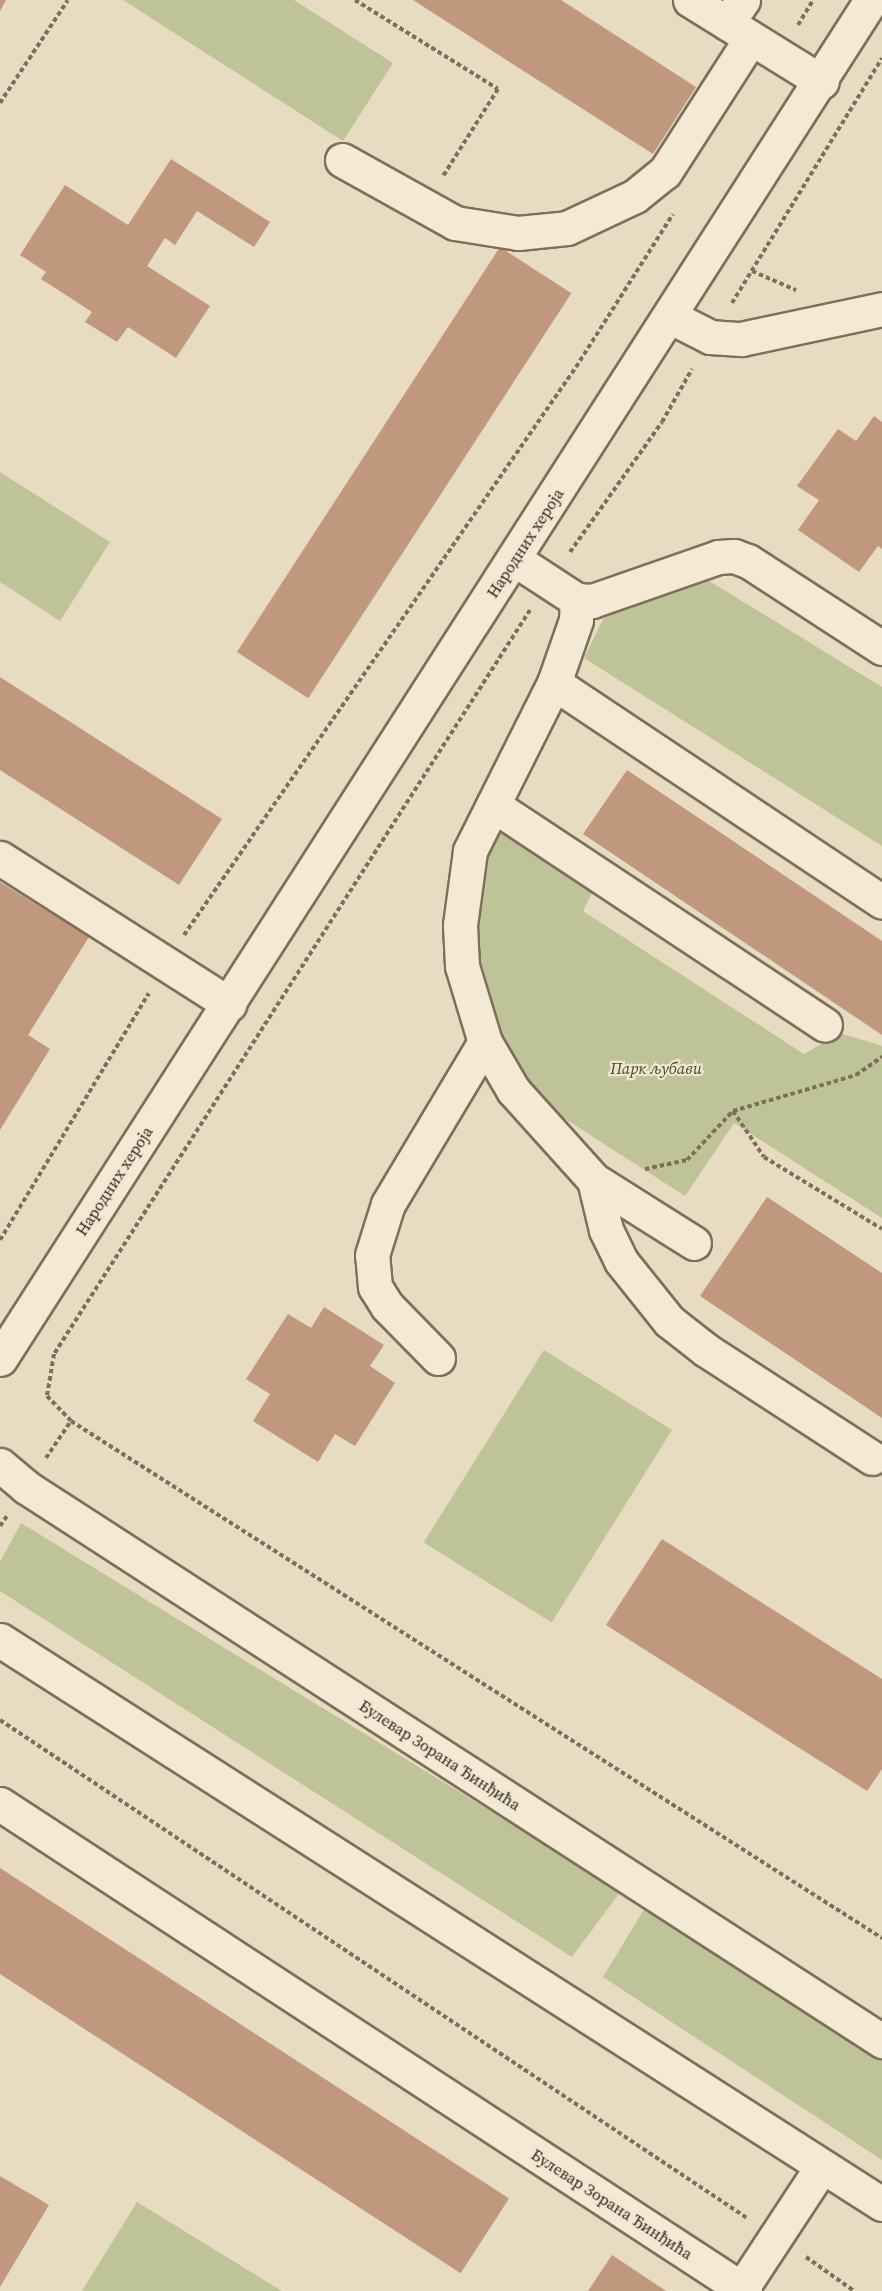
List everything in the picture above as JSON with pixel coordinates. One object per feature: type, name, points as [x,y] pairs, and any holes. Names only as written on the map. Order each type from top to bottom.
[{"type":"street","points":[[690,0],[750,29],[822,82]]},
{"type":"street","name":"Народних хероја","points":[[0,1359],[822,82],[871,0]]},
{"type":"street","points":[[342,160],[455,223],[483,230],[543,232],[567,228],[651,186],[675,159],[750,29]]},
{"type":"street","points":[[671,317],[710,337],[741,339],[782,333],[882,309]]},
{"type":"street","points":[[514,559],[577,600],[601,598],[718,557],[734,556],[748,561],[882,648]]},
{"type":"street","points":[[577,600],[570,642],[554,683],[470,851],[460,925],[462,966],[485,1042],[513,1090],[594,1180],[694,1243]]},
{"type":"street","points":[[554,683],[882,902]]},
{"type":"street","points":[[493,805],[825,1024]]},
{"type":"street","points":[[0,858],[229,1004]]},
{"type":"street","points":[[438,1358],[387,1306],[375,1287],[372,1255],[388,1204],[485,1042]]},
{"type":"street","points":[[594,1180],[606,1230],[621,1261],[669,1321],[706,1350],[872,1458]]},
{"type":"street","name":"Булевар Зорана Ђинђића","points":[[0,1465],[26,1487],[882,2041]]},
{"type":"street","points":[[0,1640],[882,2204]]},
{"type":"street","name":"Булевар Зорана Ђинђића","points":[[0,1804],[742,2290],[822,2166]]},
{"type":"path","points":[[0,103],[68,0]]},
{"type":"path","points":[[355,0],[498,88],[425,205]]},
{"type":"path","points":[[750,29],[813,0]]},
{"type":"path","points":[[882,58],[710,337],[662,422],[549,581],[54,1354],[47,1396],[71,1421],[882,1938]]},
{"type":"path","points":[[0,1240],[200,909],[576,367],[677,208]]},
{"type":"path","points":[[594,1180],[687,1160],[733,1111],[856,1075],[882,1057]]},
{"type":"path","points":[[733,1111],[764,1157],[882,1229]]},
{"type":"path","points":[[0,1720],[775,2236],[854,2291]]},
{"type":"green space","points":[[123,0],[294,0],[393,63],[343,141]]},
{"type":"green space","points":[[0,472],[110,542],[60,621],[0,582]]},
{"type":"green space","points":[[706,579],[882,687],[882,846],[584,658],[606,613]]},
{"type":"green space","name":"Парк љубави","points":[[498,826],[593,891],[583,911],[804,1054],[840,1033],[882,1046],[882,1218],[734,1123],[685,1196],[528,1095],[473,986],[467,901]]},
{"type":"green space","points":[[544,1350],[672,1430],[552,1623],[424,1543]]},
{"type":"green space","points":[[21,1523],[621,1891],[572,1957],[0,1591],[0,1562]]},
{"type":"green space","points":[[645,1908],[882,2059],[882,2160],[603,1977]]},
{"type":"green space","points":[[137,2202],[282,2291],[82,2291]]},
{"type":"building","points":[[0,0],[6,0],[0,11]]},
{"type":"building","points":[[413,0],[561,0],[696,87],[653,154]]},
{"type":"building","points":[[171,159],[270,222],[254,247],[197,211],[175,245],[165,238],[147,266],[210,306],[176,358],[128,327],[117,342],[85,322],[92,312],[41,279],[46,272],[20,255],[65,185],[128,225]]},
{"type":"building","points":[[500,247],[571,293],[308,698],[237,652]]},
{"type":"building","points":[[874,416],[882,422],[882,549],[878,546],[859,572],[798,530],[819,500],[797,486],[838,429],[856,441]]},
{"type":"building","points":[[0,677],[222,819],[179,885],[0,770]]},
{"type":"building","points":[[627,770],[882,941],[882,1035],[583,834]]},
{"type":"building","points":[[0,882],[89,937],[28,1035],[50,1049],[0,1130]]},
{"type":"building","points":[[767,1197],[882,1273],[882,1418],[700,1296]]},
{"type":"building","points":[[324,1307],[384,1345],[370,1366],[395,1383],[355,1446],[335,1434],[318,1462],[253,1421],[270,1394],[246,1379],[288,1314],[311,1328]]},
{"type":"building","points":[[662,1539],[882,1679],[882,1769],[867,1791],[606,1625]]},
{"type":"building","points":[[0,1868],[509,2199],[461,2273],[0,1974]]},
{"type":"building","points":[[0,2176],[49,2205],[0,2287]]},
{"type":"building","points":[[612,2255],[666,2291],[588,2291]]}]
